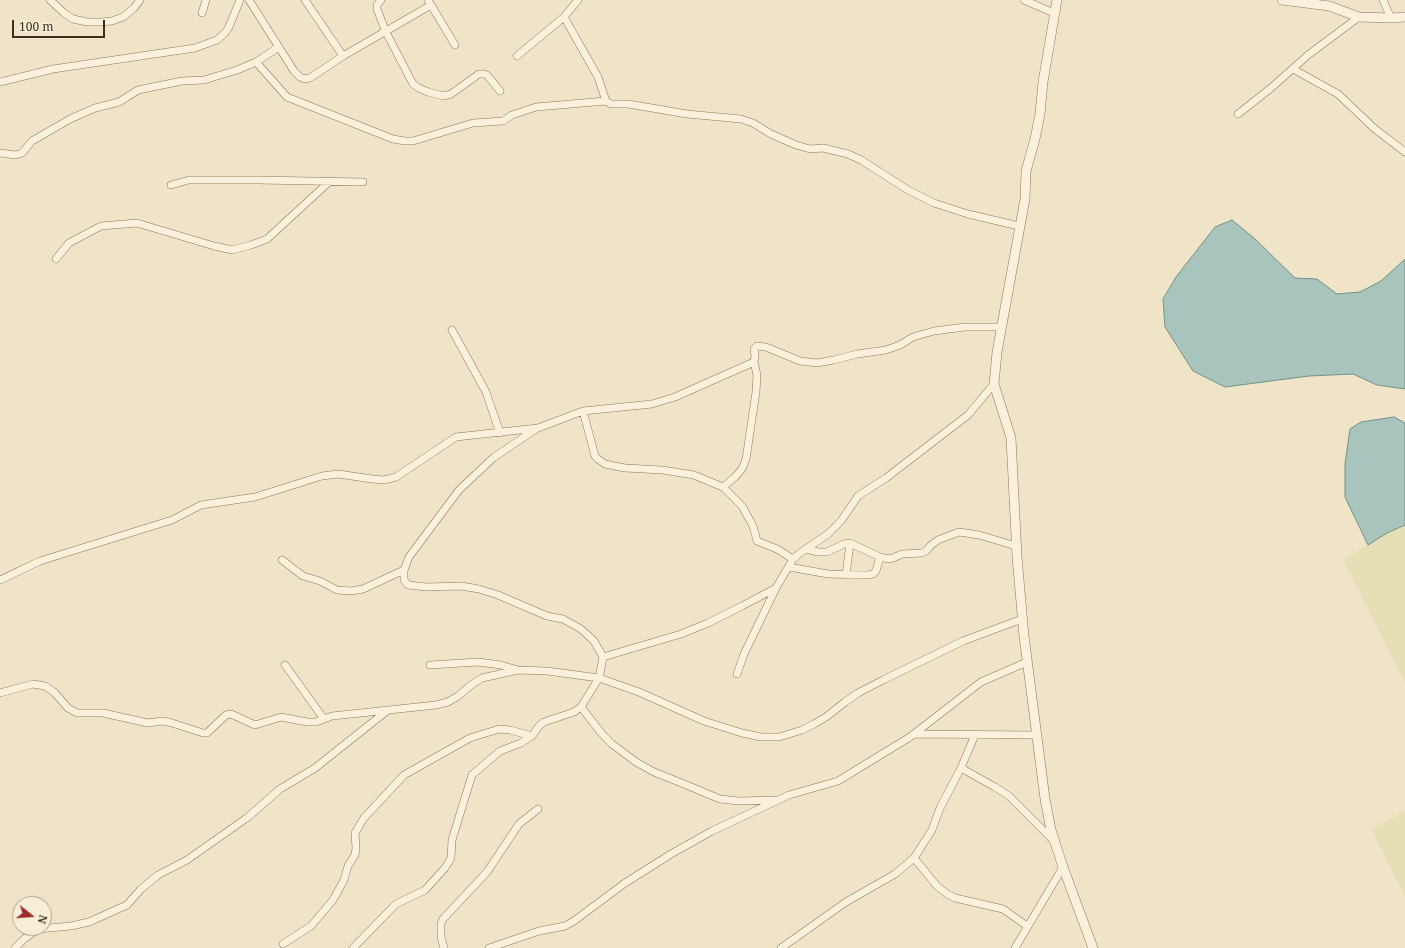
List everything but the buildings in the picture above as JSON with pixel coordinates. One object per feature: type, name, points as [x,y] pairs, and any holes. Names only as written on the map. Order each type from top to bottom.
[{"type":"street","points":[[50,0],[73,19],[87,22],[102,22],[112,21],[123,17],[134,8],[140,0]]},
{"type":"street","points":[[202,14],[206,0]]},
{"type":"street","points":[[0,82],[53,69],[195,48],[217,40],[224,34],[228,29],[240,0]]},
{"type":"street","points":[[249,0],[294,71],[300,77],[305,79],[310,78],[343,56],[386,32],[430,3],[455,44]]},
{"type":"street","points":[[305,0],[343,56]]},
{"type":"street","points":[[380,0],[377,5],[377,9],[386,32],[413,84],[418,88],[443,96],[451,94],[479,74],[484,74],[487,75],[500,91]]},
{"type":"street","points":[[517,56],[564,17],[578,0]]},
{"type":"street","points":[[1024,0],[1054,13]]},
{"type":"street","points":[[1057,0],[1042,82],[1040,114],[1026,171],[1025,198],[994,373],[994,384],[1011,438],[1016,546],[1022,619],[1045,799],[1054,841],[1093,948]]},
{"type":"street","points":[[1282,0],[1329,6],[1359,17],[1405,17]]},
{"type":"street","points":[[1383,0],[1391,18]]},
{"type":"street","points":[[564,17],[598,77],[606,101]]},
{"type":"street","points":[[1238,114],[1294,69],[1318,47],[1359,17]]},
{"type":"street","points":[[0,153],[16,155],[22,153],[32,141],[70,119],[95,108],[119,102],[138,90],[182,81],[204,80],[237,70],[256,62],[279,47]]},
{"type":"street","points":[[256,62],[287,97],[393,139],[413,141],[473,123],[503,121],[512,115],[536,107],[606,101],[611,104],[628,104],[688,114],[748,121],[771,134],[796,145],[810,149],[822,148],[848,154],[861,160],[908,190],[934,203],[968,214],[1019,226]]},
{"type":"street","points":[[1294,69],[1338,94],[1375,129],[1405,152]]},
{"type":"street","points":[[171,185],[189,180],[363,182]]},
{"type":"street","points":[[56,259],[69,243],[100,226],[137,223],[232,250],[251,245],[267,239],[329,182]]},
{"type":"street","points":[[723,488],[742,469],[746,459],[756,392],[757,375],[754,362],[754,349],[757,346],[766,347],[800,361],[817,363],[857,354],[886,350],[900,345],[913,337],[934,330],[965,327],[1002,327]]},
{"type":"street","points":[[452,330],[486,392],[500,433]]},
{"type":"street","points":[[353,948],[396,904],[425,890],[445,868],[451,858],[452,840],[472,775],[500,751],[521,743],[532,736],[544,722],[574,712],[581,707],[599,678],[603,656],[594,641],[581,629],[563,619],[547,616],[498,595],[479,589],[461,586],[426,587],[408,585],[404,580],[404,570],[409,557],[459,490],[493,458],[538,428],[583,411],[652,404],[675,397],[754,362]]},
{"type":"street","points":[[737,674],[744,654],[776,588],[794,559],[835,528],[844,518],[858,496],[925,450],[968,415],[994,384]]},
{"type":"street","points":[[583,411],[595,456],[605,464],[625,468],[662,470],[694,475],[723,488],[742,506],[753,526],[757,541],[777,549],[794,559]]},
{"type":"street","points":[[0,580],[40,561],[172,520],[201,505],[255,498],[322,476],[338,474],[384,480],[396,477],[456,437],[538,428]]},
{"type":"street","points":[[806,549],[818,552],[827,552],[844,544],[850,543],[880,557],[888,558],[902,554],[922,553],[938,540],[959,532],[979,535],[1016,546]]},
{"type":"street","points":[[846,576],[850,543]]},
{"type":"street","points":[[789,567],[812,572],[846,576],[873,574],[876,571],[880,557]]},
{"type":"street","points":[[282,560],[303,576],[320,581],[337,590],[351,591],[363,589],[404,570]]},
{"type":"street","points":[[603,656],[681,634],[708,623],[776,588]]},
{"type":"street","points":[[0,693],[33,684],[45,686],[54,692],[68,708],[77,712],[103,713],[148,723],[163,721],[202,733],[207,732],[226,715],[231,714],[255,725],[281,717],[307,722],[316,722],[332,716],[436,705],[448,702],[482,678],[518,670],[547,670],[599,678],[639,692],[704,721],[742,733],[761,737],[779,737],[796,732],[814,724],[854,696],[885,678],[963,641],[1022,619]]},
{"type":"street","points":[[430,665],[478,662],[501,665],[518,670]]},
{"type":"street","points":[[489,948],[539,931],[565,926],[625,883],[671,854],[712,831],[789,795],[838,781],[914,734],[981,682],[1027,662]]},
{"type":"street","points":[[285,665],[324,720]]},
{"type":"street","points":[[581,707],[602,734],[612,744],[636,762],[654,772],[720,799],[739,801],[777,800]]},
{"type":"street","points":[[15,948],[24,939],[38,929],[71,926],[89,922],[127,905],[141,889],[158,875],[187,860],[248,817],[280,790],[315,768],[388,710]]},
{"type":"street","points":[[283,944],[311,926],[333,900],[344,880],[348,866],[355,855],[355,832],[364,818],[404,775],[470,738],[499,729],[510,730],[532,736]]},
{"type":"street","points":[[914,734],[1037,736]]},
{"type":"street","points":[[780,948],[846,902],[895,874],[914,858],[932,830],[940,808],[961,768],[975,734]]},
{"type":"street","points":[[961,768],[1009,796],[1054,841]]},
{"type":"street","points":[[444,948],[440,924],[443,919],[487,872],[519,824],[538,809]]},
{"type":"street","points":[[914,858],[937,886],[947,894],[955,898],[1003,909],[1027,926]]},
{"type":"street","points":[[1015,948],[1063,867]]},
{"type":"shaded area","points":[[1405,525],[1405,683],[1343,560],[1387,533]]},
{"type":"shaded area","points":[[1405,811],[1405,896],[1371,829]]},
{"type":"water","points":[[1232,220],[1254,238],[1295,278],[1317,279],[1337,294],[1360,292],[1381,281],[1405,259],[1405,389],[1377,385],[1353,374],[1309,376],[1225,387],[1193,371],[1165,327],[1163,299],[1176,277],[1215,227]]},
{"type":"water","points":[[1394,417],[1405,423],[1405,525],[1387,533],[1368,545],[1345,497],[1345,464],[1350,429],[1361,422]]}]
